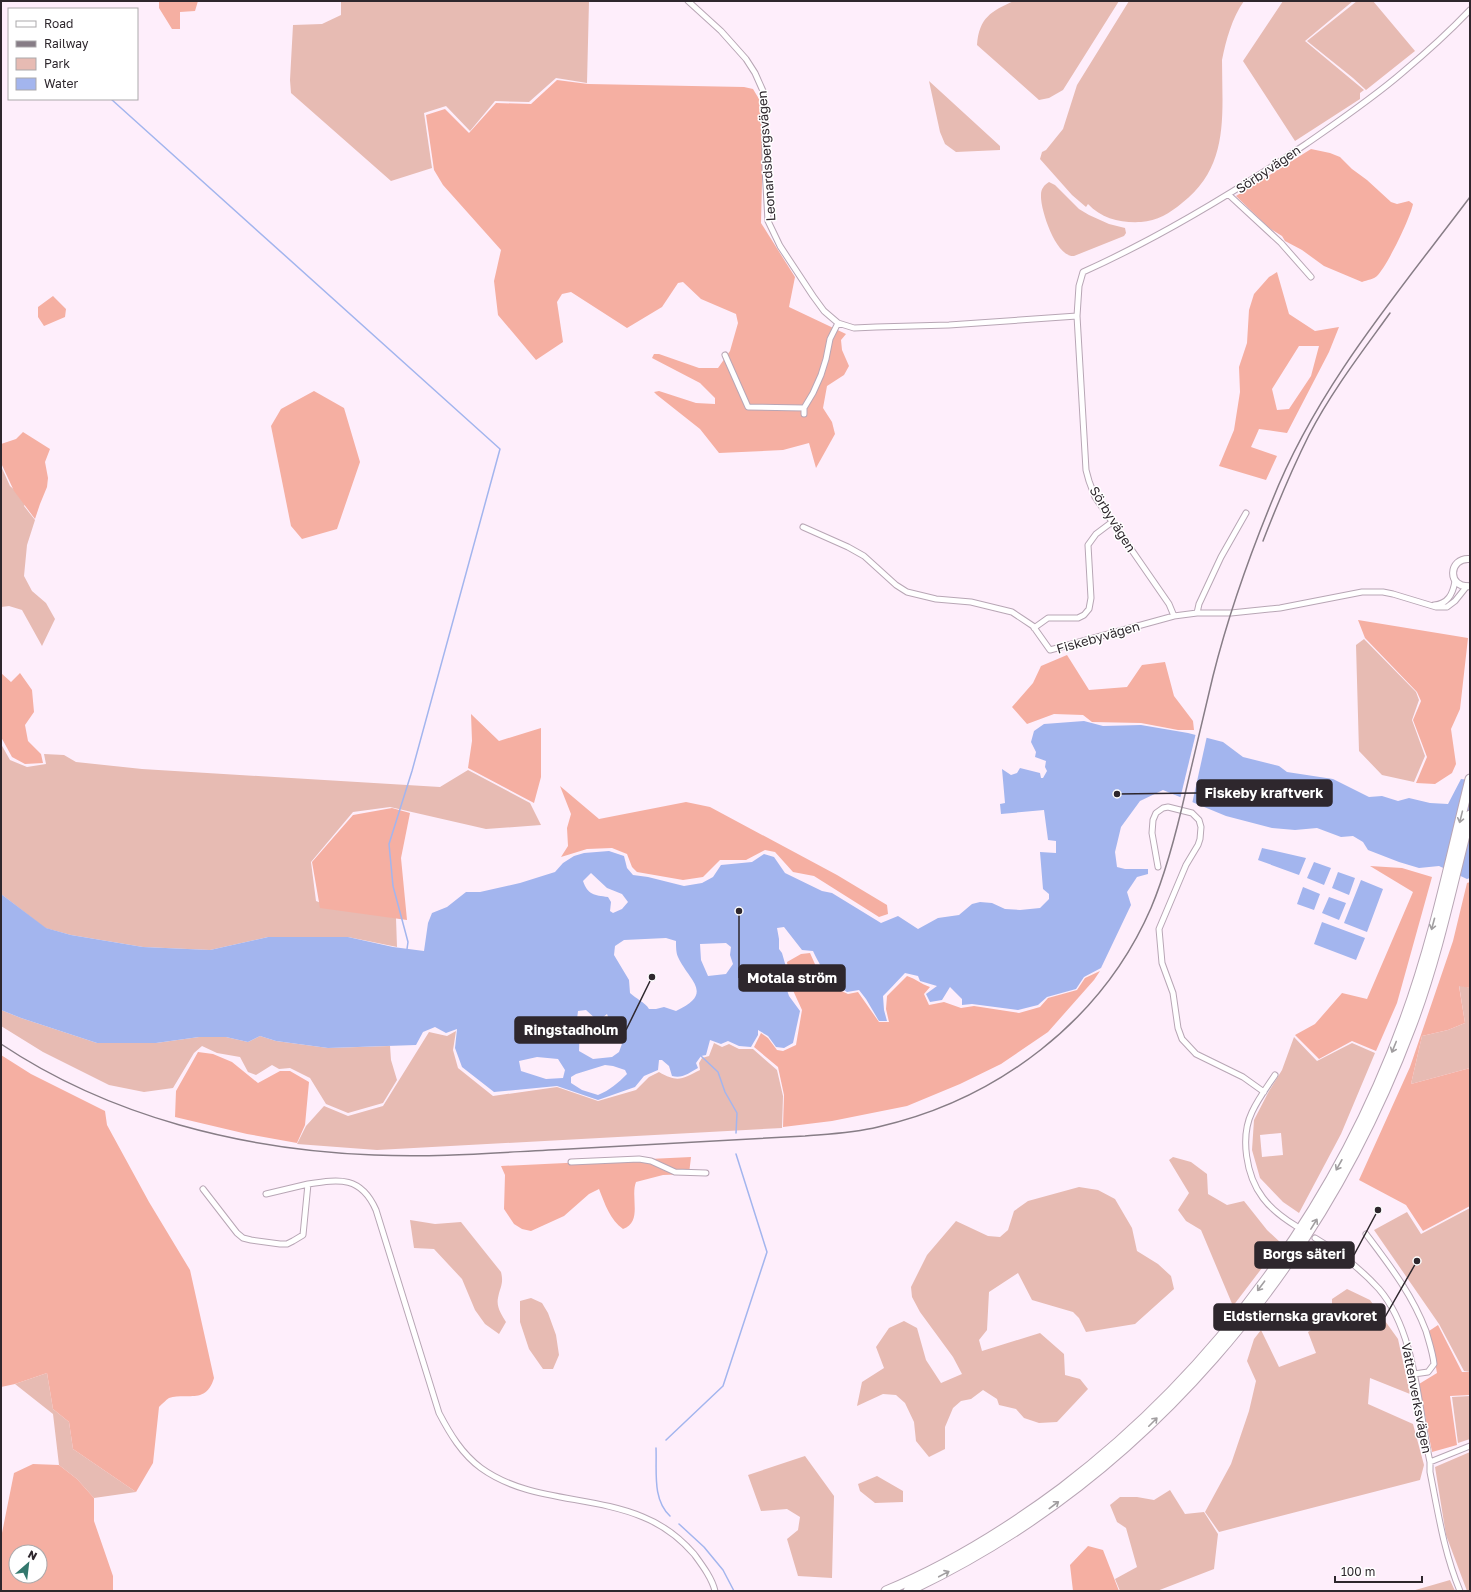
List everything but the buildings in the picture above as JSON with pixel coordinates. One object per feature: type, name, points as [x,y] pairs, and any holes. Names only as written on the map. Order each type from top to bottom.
[{"type":"highway","points":[[908,1591],[979,1555],[1034,1520],[1084,1482],[1147,1428],[1184,1391],[1225,1346],[1300,1247],[1353,1156],[1375,1112],[1412,1025],[1430,970],[1470,779]]},
{"type":"highway","points":[[886,1591],[975,1548],[1029,1513],[1080,1474],[1126,1435],[1177,1386],[1228,1328],[1261,1286],[1293,1241],[1330,1181],[1362,1121],[1382,1076],[1404,1022],[1470,815]]},
{"type":"street","name":"Leonardsbergsvägen","points":[[688,1],[721,31],[746,59],[755,73],[763,92],[765,105],[765,168],[768,221],[780,246],[813,296],[824,311],[838,323],[854,328],[949,325],[1074,316]]},
{"type":"street","name":"Sörbyvägen","points":[[1174,616],[1169,604],[1095,497],[1086,470],[1074,316],[1082,272],[1129,249],[1229,195],[1308,142],[1381,90],[1432,47],[1470,10]]},
{"type":"street","points":[[1229,195],[1282,243],[1311,277]]},
{"type":"street","points":[[804,414],[804,408],[818,381],[826,359],[830,339],[838,323]]},
{"type":"street","points":[[725,355],[748,407],[804,408]]},
{"type":"street","points":[[1197,613],[1199,604],[1221,557],[1246,513]]},
{"type":"street","points":[[1034,628],[1048,618],[1078,618],[1084,615],[1089,609],[1091,598],[1088,546],[1096,534],[1112,522]]},
{"type":"street","name":"Fiskebyvägen","points":[[803,527],[848,547],[864,556],[896,585],[907,592],[936,599],[971,602],[1012,612],[1034,628],[1050,650],[1174,616],[1197,613],[1231,613],[1280,608],[1372,592],[1393,594],[1436,607],[1447,607],[1469,586]]},
{"type":"street","points":[[1468,558],[1459,561],[1454,567],[1453,574],[1455,581],[1460,585],[1469,586]]},
{"type":"street","name":"Fiskebyvägen","points":[[1427,604],[1438,604],[1447,601],[1453,592],[1455,581]]},
{"type":"street","points":[[1158,867],[1152,832],[1153,820],[1156,813],[1158,810],[1168,807],[1192,813],[1200,820],[1202,827],[1200,839],[1183,871],[1159,929],[1162,963],[1173,993],[1178,1028],[1182,1038],[1196,1054],[1243,1077],[1264,1092]]},
{"type":"street","points":[[1275,1075],[1251,1113],[1246,1136],[1247,1159],[1252,1177],[1262,1197],[1279,1215],[1296,1226]]},
{"type":"street","points":[[571,1162],[639,1159],[651,1161],[676,1172],[706,1173]]},
{"type":"street","points":[[266,1194],[331,1180],[353,1184],[363,1190],[370,1198],[378,1218],[439,1413],[460,1448],[481,1468],[523,1489],[613,1508],[643,1516],[668,1530],[686,1545],[700,1562],[715,1591]]},
{"type":"street","points":[[203,1190],[237,1233],[243,1238],[286,1244],[303,1235],[308,1184]]},
{"type":"street","points":[[1366,1234],[1404,1285],[1420,1316],[1429,1340],[1434,1364],[1428,1372],[1414,1374]]},
{"type":"street","name":"Vattenverksvägen","points":[[1315,1238],[1336,1250],[1358,1268],[1380,1290],[1396,1316],[1405,1339],[1414,1374],[1444,1545],[1453,1575],[1460,1591]]},
{"type":"street","points":[[1430,1462],[1470,1446]]},
{"type":"green space","points":[[341,1],[589,1],[587,83],[556,78],[529,102],[495,101],[470,131],[446,106],[424,113],[432,168],[391,181],[291,93],[290,80],[293,25],[322,24],[341,15]]},
{"type":"green space","points":[[1014,1],[1119,1],[1063,90],[1049,98],[1039,100],[977,45],[980,28],[988,17],[999,8]]},
{"type":"green space","points":[[1129,1],[1244,1],[1230,29],[1222,60],[1222,119],[1216,156],[1208,173],[1198,188],[1182,203],[1158,218],[1141,222],[1119,221],[1106,217],[1088,204],[1086,207],[1072,195],[1040,159],[1042,152],[1046,150],[1063,129],[1077,85]]},
{"type":"green space","points":[[1283,1],[1353,1],[1305,41],[1364,90],[1360,93],[1360,99],[1295,141],[1243,61]]},
{"type":"green space","points":[[1357,1],[1373,1],[1415,51],[1366,90],[1307,41]]},
{"type":"green space","points":[[929,81],[1000,146],[1000,150],[956,152],[945,144],[940,132]]},
{"type":"green space","points":[[1049,182],[1055,185],[1079,209],[1109,224],[1125,228],[1126,233],[1124,236],[1074,256],[1067,255],[1055,241],[1050,232],[1043,211],[1041,193],[1043,187]]},
{"type":"green space","points":[[1,466],[10,486],[27,501],[24,506],[35,520],[27,545],[24,576],[32,591],[46,603],[55,619],[42,646],[22,610],[9,606],[1,607]]},
{"type":"green space","points":[[1364,639],[1416,692],[1419,700],[1412,720],[1425,756],[1414,782],[1382,775],[1359,751],[1356,645]]},
{"type":"green space","points":[[1,744],[10,760],[27,767],[46,764],[44,754],[64,755],[76,762],[142,769],[440,787],[468,770],[530,803],[541,825],[486,829],[390,807],[353,812],[311,862],[316,901],[396,918],[397,947],[348,937],[268,937],[210,950],[143,947],[71,935],[45,928],[1,894]]},
{"type":"green space","points":[[1459,985],[1470,988],[1470,1068],[1411,1084],[1422,1036],[1448,1030],[1465,1023]]},
{"type":"green space","points":[[1,1010],[97,1043],[156,1043],[199,1037],[226,1037],[248,1042],[260,1036],[276,1041],[328,1048],[390,1046],[391,1060],[397,1080],[383,1103],[348,1113],[326,1104],[310,1078],[290,1068],[279,1069],[272,1065],[256,1075],[248,1072],[240,1057],[217,1053],[202,1046],[194,1053],[173,1088],[144,1092],[109,1085],[43,1052],[1,1026]]},
{"type":"green space","points":[[456,1031],[453,1050],[458,1068],[493,1096],[557,1087],[598,1101],[636,1090],[649,1077],[659,1072],[676,1079],[700,1070],[699,1063],[702,1058],[709,1056],[714,1043],[722,1047],[729,1044],[739,1049],[753,1049],[777,1070],[783,1096],[782,1128],[377,1150],[297,1144],[306,1126],[324,1106],[348,1116],[383,1106],[429,1032],[447,1036]]},
{"type":"green space","points":[[1294,1037],[1317,1061],[1352,1043],[1375,1053],[1341,1134],[1299,1213],[1283,1202],[1260,1178],[1252,1150],[1254,1120],[1282,1070]],"holes":[[[1281,1133],[1283,1155],[1262,1157],[1260,1135]]]},
{"type":"green space","points":[[1173,1157],[1191,1162],[1207,1174],[1208,1194],[1227,1205],[1244,1201],[1267,1230],[1281,1243],[1233,1306],[1201,1230],[1186,1221],[1178,1210],[1189,1193],[1169,1160]]},
{"type":"green space","points":[[1079,1187],[1098,1190],[1115,1199],[1132,1228],[1137,1251],[1158,1264],[1171,1276],[1174,1289],[1135,1324],[1086,1332],[1079,1318],[1073,1312],[1032,1300],[1018,1273],[989,1292],[987,1330],[979,1340],[982,1351],[1040,1333],[1064,1354],[1065,1375],[1080,1379],[1088,1389],[1057,1422],[1039,1423],[1024,1418],[1016,1409],[999,1405],[997,1399],[983,1390],[971,1399],[961,1401],[953,1408],[945,1427],[945,1449],[929,1457],[916,1441],[914,1422],[905,1403],[896,1395],[883,1394],[857,1406],[862,1382],[884,1368],[876,1347],[889,1328],[904,1321],[917,1328],[926,1360],[941,1383],[962,1374],[953,1357],[920,1312],[912,1297],[911,1287],[927,1255],[956,1221],[988,1236],[1000,1237],[1008,1230],[1014,1211],[1028,1201]]},
{"type":"green space","points":[[1470,1208],[1470,1372],[1464,1371],[1439,1324],[1374,1230],[1407,1212],[1421,1234]]},
{"type":"green space","points":[[410,1220],[435,1224],[461,1222],[501,1272],[502,1283],[498,1298],[498,1305],[506,1322],[499,1334],[485,1324],[475,1310],[462,1279],[434,1249],[414,1248]]},
{"type":"green space","points":[[1347,1289],[1370,1300],[1398,1339],[1410,1394],[1370,1378],[1368,1404],[1413,1424],[1424,1465],[1420,1480],[1219,1532],[1205,1512],[1231,1464],[1249,1411],[1256,1381],[1247,1361],[1254,1339],[1261,1330],[1279,1367],[1316,1353],[1308,1332],[1332,1318],[1332,1299]]},
{"type":"green space","points":[[531,1298],[542,1303],[548,1313],[556,1335],[559,1355],[553,1369],[543,1369],[529,1349],[520,1322],[520,1301]]},
{"type":"green space","points":[[47,1373],[53,1409],[69,1422],[73,1449],[136,1492],[94,1498],[77,1479],[59,1465],[53,1414],[15,1384]]},
{"type":"green space","points":[[1470,1396],[1470,1439],[1458,1443],[1452,1397]]},
{"type":"green space","points":[[1470,1452],[1470,1591],[1467,1591],[1446,1535],[1435,1467]]},
{"type":"green space","points":[[805,1456],[834,1496],[832,1578],[798,1576],[787,1539],[798,1530],[800,1517],[787,1509],[761,1511],[748,1475]]},
{"type":"green space","points":[[877,1476],[903,1491],[903,1502],[875,1503],[860,1491],[858,1484]]},
{"type":"green space","points":[[1170,1490],[1185,1514],[1204,1512],[1218,1534],[1214,1569],[1157,1591],[1120,1591],[1115,1579],[1137,1567],[1126,1528],[1117,1522],[1110,1505],[1120,1497],[1137,1497],[1154,1500]]},
{"type":"green space","points":[[1450,1580],[1455,1591],[1412,1591]]},
{"type":"shaded area","points":[[159,1],[198,1],[195,11],[180,12],[180,29],[172,29],[159,8]]},
{"type":"shaded area","points":[[557,80],[588,84],[744,87],[753,89],[759,99],[763,142],[761,223],[795,277],[789,307],[846,334],[841,340],[842,350],[849,366],[844,375],[827,386],[823,408],[832,422],[835,434],[816,468],[809,443],[783,450],[719,453],[700,429],[654,392],[659,391],[696,403],[715,404],[715,398],[700,383],[652,358],[654,354],[659,354],[699,368],[718,368],[730,351],[738,323],[736,314],[701,299],[683,282],[678,283],[662,307],[627,328],[571,292],[562,294],[557,302],[563,342],[536,360],[498,315],[494,281],[501,250],[443,185],[434,170],[426,115],[445,109],[469,133],[496,103],[531,104]]},
{"type":"shaded area","points":[[1311,149],[1340,157],[1391,202],[1397,204],[1409,201],[1413,204],[1408,220],[1392,253],[1381,271],[1374,278],[1362,282],[1324,266],[1302,250],[1285,241],[1282,236],[1269,228],[1236,196]]},
{"type":"shaded area","points":[[1277,272],[1289,314],[1315,331],[1339,327],[1329,352],[1287,433],[1259,429],[1251,447],[1277,456],[1266,480],[1219,466],[1234,430],[1240,392],[1239,367],[1247,343],[1249,310],[1254,294],[1269,277]],"holes":[[[1299,346],[1319,346],[1311,376],[1289,409],[1277,410],[1272,389]]]},
{"type":"shaded area","points":[[53,296],[66,309],[65,317],[44,326],[38,317],[38,307]]},
{"type":"shaded area","points":[[314,391],[344,408],[360,462],[337,529],[302,539],[291,526],[271,426],[281,409]]},
{"type":"shaded area","points":[[23,432],[50,449],[45,462],[48,478],[47,487],[35,519],[14,491],[1,463],[1,444],[16,439]]},
{"type":"shaded area","points":[[1358,620],[1468,638],[1460,709],[1451,729],[1456,764],[1452,773],[1435,784],[1416,783],[1427,757],[1413,720],[1421,701],[1417,692],[1365,638]]},
{"type":"shaded area","points":[[1067,655],[1089,690],[1127,687],[1142,665],[1165,662],[1174,696],[1193,721],[1194,730],[1178,730],[1141,723],[1092,722],[1083,715],[1054,714],[1027,724],[1012,707],[1033,683],[1041,666]]},
{"type":"shaded area","points":[[1,673],[11,682],[20,673],[32,690],[34,712],[25,725],[28,741],[41,754],[43,763],[25,764],[12,757],[1,737]]},
{"type":"shaded area","points":[[471,714],[499,741],[541,728],[541,777],[534,803],[468,768],[472,741]]},
{"type":"shaded area","points":[[560,786],[599,819],[686,802],[710,807],[837,875],[887,905],[888,914],[879,917],[814,876],[793,872],[775,852],[765,850],[746,860],[720,860],[703,877],[683,880],[637,872],[632,867],[627,854],[612,848],[587,849],[561,857],[568,846],[567,828],[571,814]]},
{"type":"shaded area","points":[[392,808],[410,813],[401,858],[407,920],[320,908],[312,862],[353,815]]},
{"type":"shaded area","points":[[1370,866],[1402,868],[1432,877],[1397,1003],[1376,1051],[1352,1041],[1319,1059],[1295,1035],[1315,1024],[1342,993],[1367,999],[1413,892]]},
{"type":"shaded area","points":[[1470,882],[1470,988],[1459,986],[1465,1023],[1448,1030],[1422,1036],[1411,1084],[1470,1068],[1470,1206],[1423,1231],[1406,1205],[1359,1180],[1410,1067],[1453,941],[1467,883]]},
{"type":"shaded area","points":[[810,953],[818,971],[833,987],[848,994],[858,992],[879,1022],[889,1022],[886,1009],[887,996],[907,976],[930,987],[924,994],[929,1005],[944,1002],[961,1008],[974,1006],[1019,1013],[1040,1007],[1048,998],[1077,990],[1085,978],[1100,971],[1094,980],[1048,1032],[1001,1064],[960,1084],[907,1106],[832,1121],[783,1127],[784,1095],[778,1067],[754,1047],[761,1033],[768,1038],[777,1050],[783,1051],[796,1045],[802,1010],[785,973],[788,969],[787,962],[801,954]]},
{"type":"shaded area","points":[[198,1052],[213,1054],[232,1062],[258,1083],[280,1071],[290,1071],[309,1082],[305,1125],[297,1143],[247,1134],[175,1117],[176,1091]]},
{"type":"shaded area","points":[[1,1055],[31,1074],[105,1111],[107,1125],[149,1202],[190,1270],[214,1378],[211,1386],[201,1395],[169,1398],[159,1407],[153,1463],[136,1492],[73,1449],[69,1422],[53,1409],[47,1373],[15,1384],[1,1387]]},
{"type":"shaded area","points":[[691,1157],[689,1174],[663,1175],[636,1182],[633,1221],[629,1226],[623,1229],[611,1216],[599,1189],[589,1194],[564,1216],[531,1231],[522,1229],[514,1224],[504,1209],[505,1175],[501,1166]]},
{"type":"shaded area","points":[[1438,1325],[1462,1372],[1470,1372],[1470,1395],[1450,1396],[1457,1445],[1432,1452],[1419,1384],[1437,1373],[1429,1331]]},
{"type":"shaded area","points":[[33,1464],[59,1465],[77,1479],[94,1498],[94,1521],[113,1576],[113,1591],[1,1591],[1,1538],[14,1473]]},
{"type":"shaded area","points":[[1088,1546],[1103,1550],[1119,1591],[1073,1591],[1070,1565]]},
{"type":"water","points":[[1084,721],[1103,726],[1141,725],[1188,733],[1223,742],[1243,757],[1279,766],[1287,772],[1333,779],[1369,797],[1382,796],[1398,801],[1409,798],[1430,803],[1448,804],[1461,779],[1470,780],[1470,878],[1467,879],[1439,866],[1419,868],[1399,862],[1368,850],[1363,842],[1353,836],[1341,837],[1317,828],[1295,830],[1272,828],[1226,816],[1163,790],[1140,801],[1121,827],[1115,852],[1117,867],[1125,869],[1148,869],[1148,874],[1137,877],[1127,892],[1131,905],[1101,968],[1084,977],[1076,989],[1047,997],[1038,1005],[1018,1010],[972,1004],[962,1005],[962,999],[950,987],[942,1000],[930,1002],[926,994],[937,986],[920,981],[918,976],[905,973],[883,996],[884,1010],[887,1021],[879,1021],[859,990],[847,992],[841,988],[827,974],[813,951],[802,950],[784,927],[777,928],[779,949],[782,953],[786,967],[781,972],[789,996],[800,1011],[793,1043],[784,1048],[776,1047],[768,1036],[758,1030],[758,1035],[751,1047],[739,1046],[728,1041],[721,1044],[710,1040],[706,1055],[701,1056],[696,1063],[698,1068],[688,1074],[679,1077],[672,1076],[669,1066],[662,1060],[659,1060],[658,1070],[644,1076],[635,1087],[598,1100],[557,1086],[494,1092],[462,1067],[455,1048],[457,1029],[446,1033],[435,1027],[423,1032],[416,1045],[328,1048],[276,1041],[260,1036],[248,1042],[226,1037],[199,1037],[156,1043],[97,1043],[1,1010],[1,894],[46,928],[71,935],[143,947],[210,950],[268,937],[348,937],[393,947],[424,951],[428,923],[432,913],[447,907],[466,892],[480,892],[520,883],[555,872],[563,863],[574,856],[584,853],[609,851],[624,856],[627,868],[633,875],[648,877],[684,886],[702,883],[713,877],[721,865],[752,862],[764,854],[774,857],[785,873],[822,891],[832,893],[881,923],[898,916],[918,929],[938,918],[959,915],[972,904],[980,902],[992,903],[1005,909],[1020,910],[1040,908],[1049,899],[1049,894],[1043,889],[1040,852],[1056,853],[1056,841],[1048,840],[1044,810],[1001,814],[1000,804],[1005,803],[1002,769],[1011,775],[1017,773],[1020,768],[1040,773],[1041,778],[1043,778],[1047,771],[1045,767],[1046,761],[1035,757],[1036,752],[1031,742],[1034,731],[1044,724]],"holes":[[[591,873],[607,888],[622,894],[628,902],[622,909],[613,913],[610,911],[611,902],[608,897],[592,894],[589,892],[583,881]],[[666,938],[676,941],[676,951],[678,957],[696,986],[697,992],[694,998],[688,1004],[676,1011],[664,1007],[649,1009],[645,1004],[630,993],[629,980],[614,955],[615,946],[624,940]],[[726,943],[731,947],[730,955],[733,964],[726,974],[708,976],[701,960],[700,944]],[[586,1010],[598,1021],[607,1014],[614,1032],[623,1041],[619,1052],[612,1057],[593,1059],[579,1051],[580,1023],[577,1019],[578,1011]],[[537,1057],[558,1059],[565,1070],[563,1078],[546,1079],[521,1071],[519,1061]],[[605,1065],[625,1070],[627,1074],[614,1086],[598,1095],[582,1090],[571,1083],[571,1077]]]},
{"type":"water","points":[[1262,848],[1306,858],[1299,875],[1258,860]]},
{"type":"water","points":[[1314,862],[1331,868],[1324,885],[1307,878]]},
{"type":"water","points":[[1338,872],[1355,878],[1349,895],[1332,888]]},
{"type":"water","points":[[1361,880],[1383,889],[1367,932],[1344,923]]},
{"type":"water","points":[[1303,887],[1320,894],[1314,910],[1297,904]]},
{"type":"water","points":[[1329,897],[1346,903],[1339,920],[1322,913]]},
{"type":"water","points":[[1322,922],[1365,938],[1356,960],[1314,944]]},
{"type":"pier","points":[[1196,733],[1207,736],[1192,804],[1180,799]]},
{"type":"waterway","points":[[112,100],[500,449],[412,771],[389,844],[393,886],[408,942],[407,949]]},
{"type":"waterway","points":[[701,1056],[718,1072],[725,1092],[737,1113],[736,1133]]},
{"type":"waterway","points":[[666,1440],[723,1386],[767,1252],[736,1154]]},
{"type":"waterway","points":[[656,1448],[658,1493],[664,1509],[670,1516]]},
{"type":"waterway","points":[[679,1524],[704,1547],[723,1570],[734,1591]]},
{"type":"railway","points":[[1,1044],[43,1070],[87,1091],[133,1110],[180,1125],[228,1137],[276,1146],[325,1152],[398,1156],[472,1154],[805,1136],[851,1132],[878,1127],[922,1114],[964,1097],[1004,1076],[1041,1050],[1074,1020],[1104,986],[1130,949],[1151,908],[1167,865],[1213,676],[1232,609],[1263,522],[1290,459],[1335,380],[1360,343],[1470,197]]},
{"type":"railway","points":[[1263,541],[1279,501],[1309,435],[1347,372],[1390,313]]},
{"type":"place","name":"Fiskeby kraftverk","points":[[1117,794]]},
{"type":"place","name":"Motala ström","points":[[739,911]]},
{"type":"place","name":"Ringstadholm","points":[[652,977]]},
{"type":"place","name":"Borgs säteri","points":[[1378,1210]]},
{"type":"place","name":"Eldstiernska gravkoret","points":[[1417,1261]]}]
